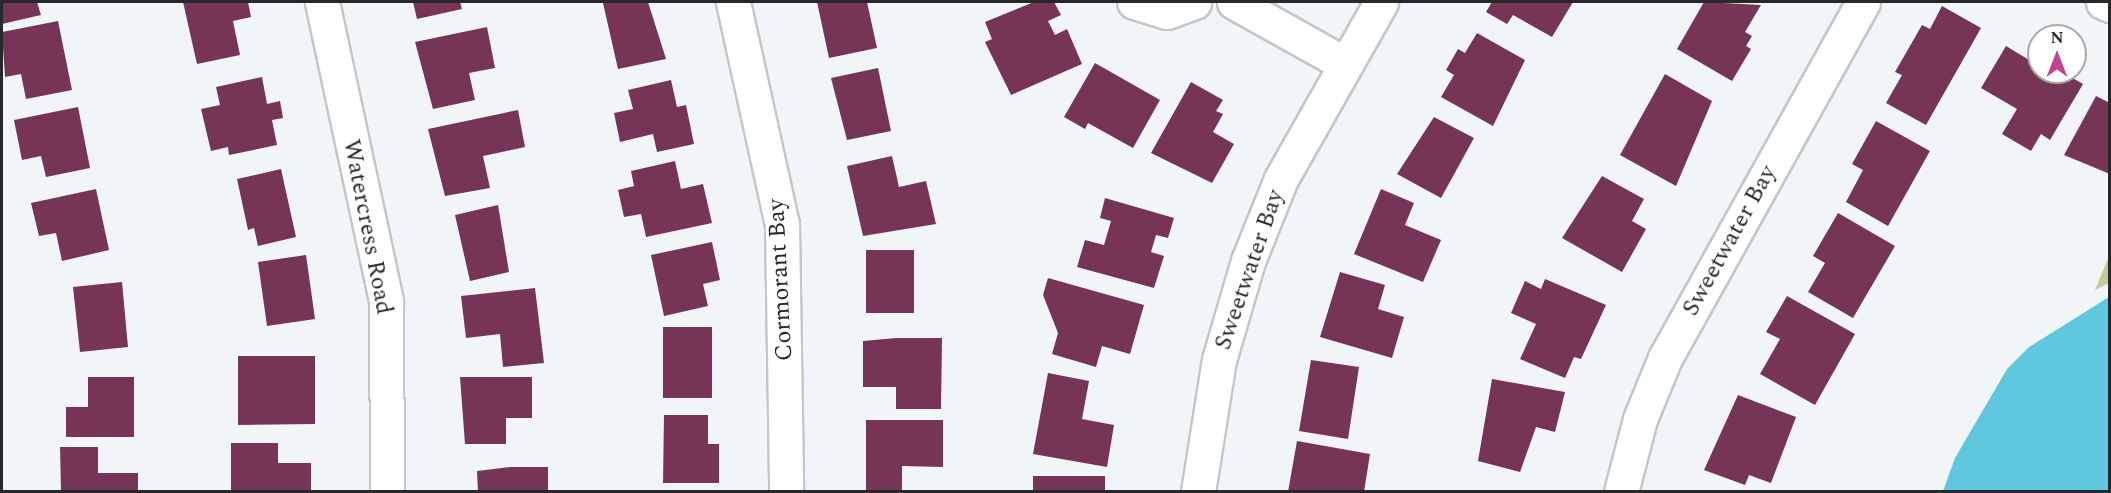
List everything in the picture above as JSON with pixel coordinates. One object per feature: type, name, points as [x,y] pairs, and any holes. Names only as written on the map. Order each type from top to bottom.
[{"type":"street","name":"Watercress Road","points":[[322,2],[386,301],[387,492]]},
{"type":"street","name":"Cormorant Bay","points":[[733,2],[782,224],[786,492]]},
{"type":"street","points":[[1134,2],[1167,12],[1194,2]]},
{"type":"street","points":[[1234,2],[1345,64]]},
{"type":"street","name":"Sweetwater Bay","points":[[1198,492],[1219,360],[1248,261],[1281,179],[1381,2]]},
{"type":"street","name":"Sweetwater Bay","points":[[1621,492],[1640,419],[1665,358],[1863,2]]},
{"type":"street","points":[[2103,2],[2109,5]]},
{"type":"green space","points":[[2109,256],[2109,283],[2095,290]]},
{"type":"water","points":[[2109,297],[2109,491],[1943,491],[1955,458],[2007,369],[2029,347]]},
{"type":"building","points":[[2,2],[37,2],[41,15],[2,24]]},
{"type":"building","points":[[183,2],[248,2],[251,17],[233,21],[240,55],[197,64]]},
{"type":"building","points":[[413,2],[460,2],[462,9],[417,19]]},
{"type":"building","points":[[648,2],[666,59],[618,69],[603,3]]},
{"type":"building","points":[[817,2],[867,2],[877,48],[829,58]]},
{"type":"building","points":[[1034,2],[1054,2],[1061,15],[1048,21],[1055,35],[1067,29],[1082,64],[1011,95],[985,42],[992,39],[985,22]]},
{"type":"building","points":[[1492,2],[1573,2],[1552,37],[1513,15],[1507,24],[1486,12]]},
{"type":"building","points":[[1704,2],[1761,5],[1745,32],[1752,36],[1746,46],[1751,49],[1732,81],[1677,49]]},
{"type":"building","points":[[1942,6],[1981,28],[1926,125],[1886,103],[1902,75],[1895,72],[1922,25],[1930,29]]},
{"type":"building","points":[[58,21],[72,90],[26,99],[21,74],[5,77],[2,32]]},
{"type":"building","points":[[487,27],[495,68],[469,73],[475,100],[433,109],[415,42]]},
{"type":"building","points":[[1477,33],[1525,60],[1493,126],[1441,97],[1454,75],[1446,70],[1458,49],[1465,53]]},
{"type":"building","points":[[2006,46],[2027,59],[2027,84],[2083,84],[2050,140],[2041,134],[2031,151],[2002,134],[2017,109],[1981,88]]},
{"type":"building","points":[[1095,63],[1160,100],[1133,148],[1088,123],[1085,129],[1064,117]]},
{"type":"building","points":[[878,68],[891,131],[847,140],[831,78]]},
{"type":"building","points":[[1665,74],[1712,101],[1676,186],[1620,155]]},
{"type":"building","points":[[262,77],[267,104],[280,101],[283,118],[272,120],[277,145],[229,155],[228,147],[211,151],[201,109],[220,105],[216,87]]},
{"type":"building","points":[[671,80],[677,107],[686,105],[694,144],[657,152],[653,134],[620,142],[614,113],[633,109],[628,90]]},
{"type":"building","points":[[1191,82],[1223,100],[1216,111],[1223,114],[1213,132],[1234,144],[1212,183],[1151,153]]},
{"type":"building","points":[[2096,96],[2110,103],[2110,174],[2064,155]]},
{"type":"building","points":[[78,107],[90,168],[46,177],[41,156],[22,160],[14,120]]},
{"type":"building","points":[[518,110],[525,147],[483,156],[490,188],[445,196],[428,129]]},
{"type":"building","points":[[1434,117],[1474,138],[1441,198],[1397,174]]},
{"type":"building","points":[[1876,121],[1930,151],[1888,226],[1846,202],[1863,170],[1852,164]]},
{"type":"building","points":[[892,156],[899,187],[926,181],[936,224],[863,236],[847,166]]},
{"type":"building","points":[[675,161],[681,189],[703,184],[712,223],[646,237],[641,214],[624,217],[618,190],[634,186],[631,171]]},
{"type":"building","points":[[281,169],[296,237],[258,246],[254,228],[248,230],[237,179]]},
{"type":"building","points":[[1602,176],[1644,199],[1632,221],[1646,229],[1622,272],[1562,238]]},
{"type":"building","points":[[96,189],[109,250],[62,261],[56,233],[39,236],[31,203]]},
{"type":"building","points":[[1381,189],[1414,203],[1405,225],[1441,240],[1423,282],[1354,254]]},
{"type":"building","points":[[1105,198],[1174,218],[1168,238],[1156,235],[1151,252],[1164,256],[1154,288],[1077,267],[1085,240],[1104,245],[1111,221],[1100,218]]},
{"type":"building","points":[[498,205],[509,272],[470,281],[455,215]]},
{"type":"building","points":[[1838,213],[1895,246],[1853,318],[1808,292],[1825,263],[1813,256]]},
{"type":"building","points":[[712,242],[720,280],[703,284],[708,306],[664,316],[651,255]]},
{"type":"building","points":[[866,250],[914,250],[914,313],[866,313]]},
{"type":"building","points":[[306,255],[315,319],[267,326],[258,262]]},
{"type":"building","points":[[1340,272],[1385,285],[1378,309],[1404,317],[1392,358],[1320,337]]},
{"type":"building","points":[[1048,278],[1144,305],[1130,354],[1102,346],[1096,367],[1052,354],[1058,333],[1043,295]]},
{"type":"building","points":[[1545,279],[1606,305],[1581,359],[1574,357],[1565,378],[1520,359],[1536,324],[1511,313],[1525,281],[1541,289]]},
{"type":"building","points":[[122,282],[128,347],[80,352],[73,287]]},
{"type":"building","points":[[535,288],[544,363],[503,367],[500,334],[466,338],[461,296]]},
{"type":"building","points":[[1787,296],[1855,334],[1815,405],[1760,374],[1780,339],[1766,332]]},
{"type":"building","points":[[663,327],[712,327],[712,398],[663,398]]},
{"type":"building","points":[[942,338],[941,409],[896,409],[896,387],[863,387],[863,341]]},
{"type":"building","points":[[238,356],[315,356],[315,424],[238,425]]},
{"type":"building","points":[[1311,360],[1359,367],[1348,439],[1299,431]]},
{"type":"building","points":[[1048,373],[1089,381],[1082,419],[1114,425],[1107,467],[1033,454]]},
{"type":"building","points":[[88,377],[134,377],[134,437],[66,437],[66,407],[88,407]]},
{"type":"building","points":[[460,377],[532,377],[532,418],[506,418],[506,444],[465,444]]},
{"type":"building","points":[[1492,379],[1565,392],[1555,432],[1536,427],[1520,472],[1478,461]]},
{"type":"building","points":[[1738,395],[1796,417],[1771,483],[1749,475],[1745,485],[1704,470]]},
{"type":"building","points":[[664,415],[708,415],[708,444],[719,444],[719,483],[663,483]]},
{"type":"building","points":[[866,420],[943,420],[943,467],[902,466],[902,491],[866,491]]},
{"type":"building","points":[[1297,441],[1370,454],[1364,492],[1288,492]]},
{"type":"building","points":[[231,443],[278,443],[278,463],[311,463],[311,492],[231,492]]},
{"type":"building","points":[[60,447],[98,447],[98,473],[138,473],[138,492],[61,492]]},
{"type":"building","points":[[510,467],[548,467],[548,492],[478,492],[477,471]]},
{"type":"building","points":[[1033,476],[1105,476],[1105,492],[1033,492]]}]
